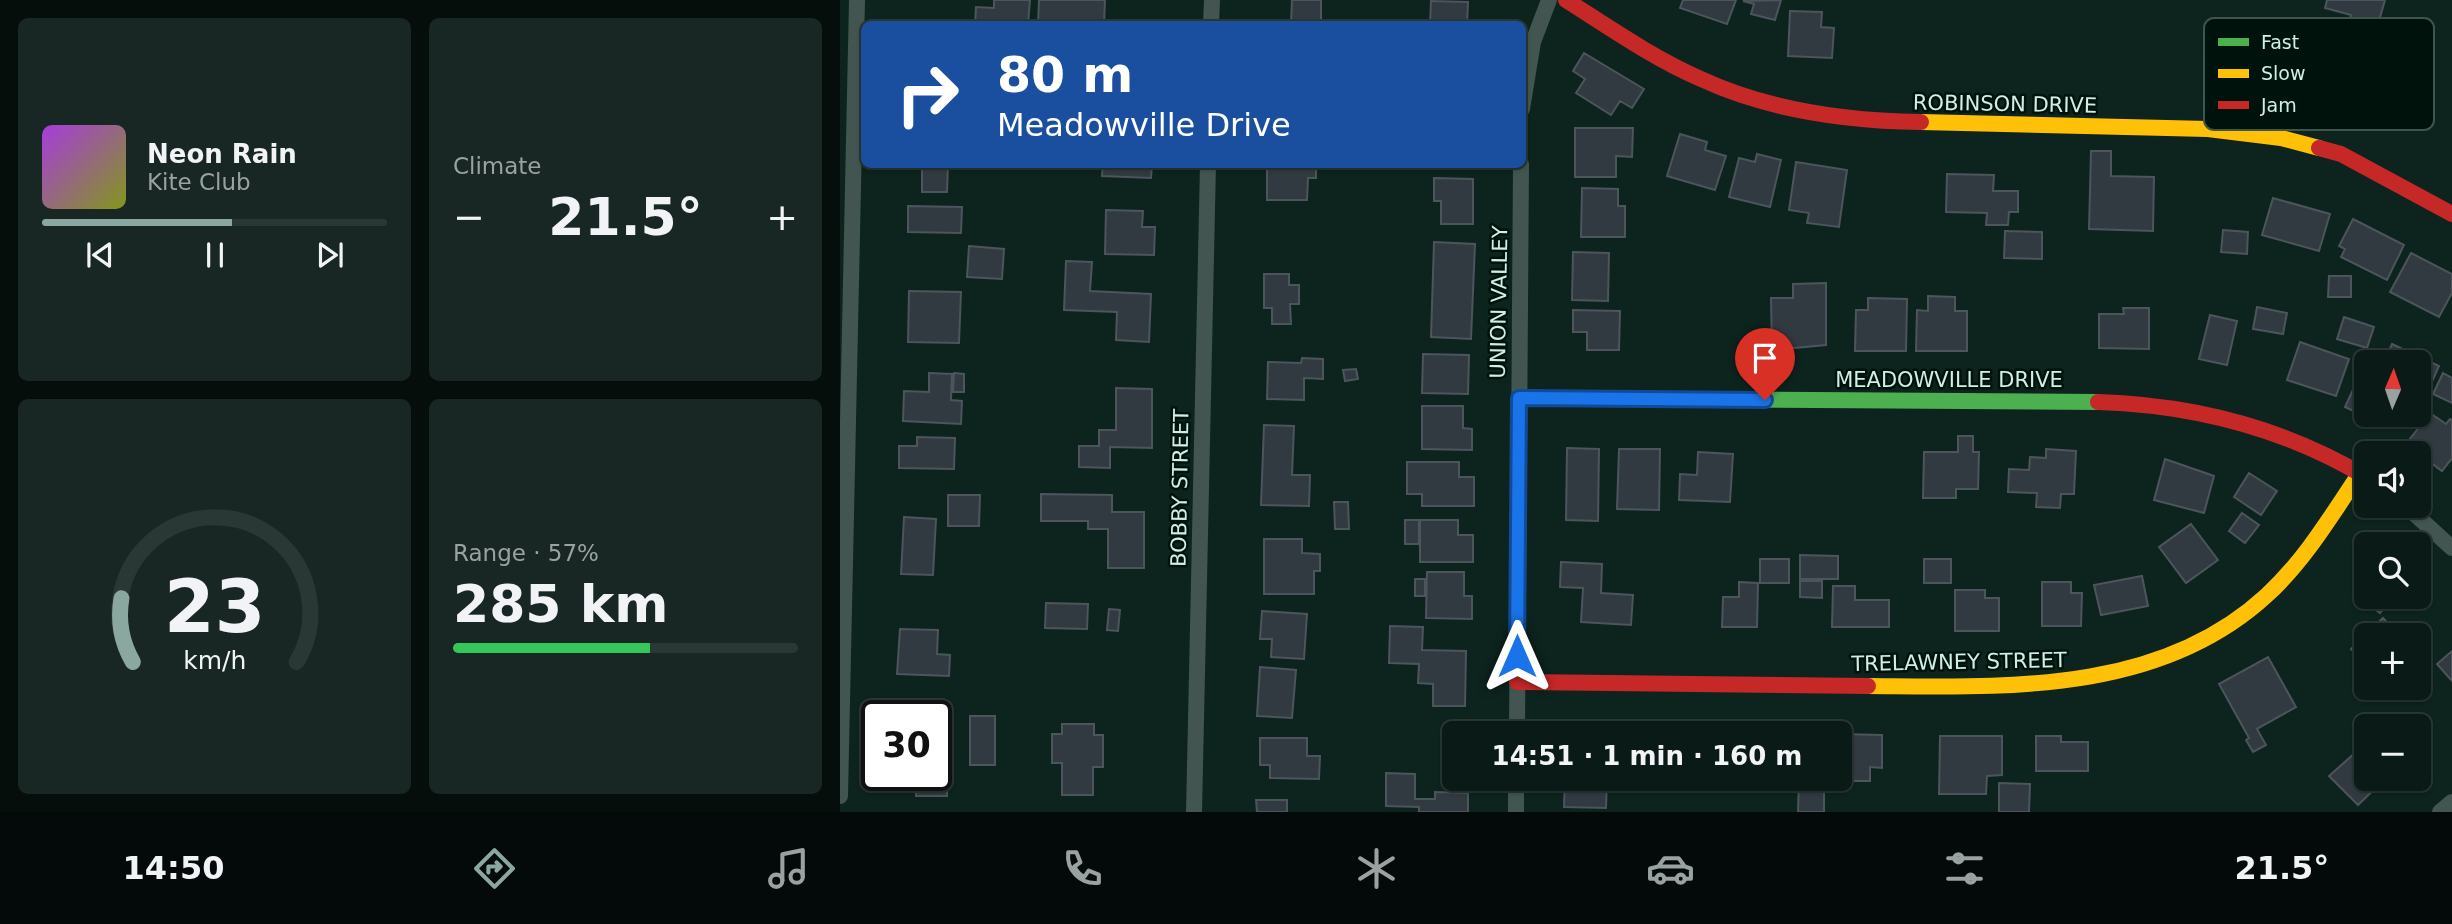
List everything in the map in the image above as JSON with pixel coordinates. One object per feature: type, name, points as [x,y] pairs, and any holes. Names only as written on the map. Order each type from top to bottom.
[{"type":"street","points":[[840,796],[857,0]]},
{"type":"street","points":[[1211,21],[1212,0]]},
{"type":"street","points":[[1526,87],[1534,42],[1549,0]]},
{"type":"street","name":"ROBINSON DRIVE","points":[[1566,0],[1636,44],[1708,82],[1749,98],[1805,112],[1861,121],[2204,129]]},
{"type":"street","name":"ROBINSON DRIVE","points":[[2216,130],[2281,138],[2341,154],[2452,214]]},
{"type":"street","name":"BOBBY STREET","points":[[1194,812],[1208,168]]},
{"type":"street","name":"UNION VALLEY","points":[[1517,721],[1521,168]]},
{"type":"street","name":"MEADOWVILLE DRIVE","points":[[1519,398],[2161,405],[2221,418],[2310,450],[2354,471]]},
{"type":"street","name":"TRELAWNEY STREET","points":[[1517,682],[2004,687],[2067,683],[2116,674],[2156,662],[2197,644],[2263,599],[2296,565],[2354,487]]},
{"type":"street","points":[[2419,518],[2452,548]]},
{"type":"street","points":[[1516,791],[1516,812]]},
{"type":"street","points":[[2440,812],[2452,802]]},
{"type":"building","points":[[994,0],[1030,0],[1028,21],[975,21],[976,7],[994,8]]},
{"type":"building","points":[[1039,0],[1105,0],[1104,21],[1038,21]]},
{"type":"building","points":[[1292,0],[1321,0],[1321,21],[1291,21]]},
{"type":"building","points":[[1683,0],[1736,0],[1727,24],[1680,8]]},
{"type":"building","points":[[1781,0],[1775,20],[1751,14],[1754,4],[1743,1]]},
{"type":"building","points":[[2327,0],[2385,0],[2380,18],[2350,18],[2351,15],[2325,8]]},
{"type":"building","points":[[1431,1],[1468,2],[1467,21],[1430,21]]},
{"type":"building","points":[[1790,11],[1822,12],[1821,27],[1834,28],[1832,58],[1788,56]]},
{"type":"building","points":[[1584,53],[1644,89],[1632,108],[1620,101],[1611,115],[1576,93],[1585,79],[1573,71]]},
{"type":"building","points":[[1575,128],[1633,128],[1632,157],[1616,156],[1616,177],[1575,177]]},
{"type":"building","points":[[1680,134],[1707,142],[1705,150],[1726,156],[1715,190],[1667,176]]},
{"type":"building","points":[[2091,151],[2111,151],[2111,176],[2154,177],[2153,231],[2089,229]]},
{"type":"building","points":[[1757,154],[1781,160],[1770,207],[1729,197],[1739,158],[1755,162]]},
{"type":"building","points":[[1796,162],[1847,170],[1839,227],[1807,223],[1809,213],[1789,210]]},
{"type":"building","points":[[922,168],[948,168],[947,192],[922,192]]},
{"type":"building","points":[[1103,168],[1152,168],[1151,178],[1102,176]]},
{"type":"building","points":[[1267,168],[1316,168],[1316,178],[1308,178],[1307,200],[1267,200]]},
{"type":"building","points":[[1947,174],[1994,175],[1993,191],[2018,191],[2018,212],[2009,212],[2008,225],[1986,225],[1987,213],[1946,212]]},
{"type":"building","points":[[1434,178],[1473,179],[1473,224],[1441,224],[1441,201],[1434,201]]},
{"type":"building","points":[[1582,188],[1618,189],[1618,206],[1625,206],[1625,237],[1581,237]]},
{"type":"building","points":[[2273,198],[2330,214],[2319,251],[2262,235]]},
{"type":"building","points":[[908,206],[962,207],[961,233],[908,232]]},
{"type":"building","points":[[1106,210],[1143,211],[1142,227],[1155,227],[1154,255],[1105,254]]},
{"type":"building","points":[[2353,219],[2404,245],[2387,280],[2341,257],[2345,249],[2339,246]]},
{"type":"building","points":[[2223,230],[2248,232],[2247,254],[2221,252]]},
{"type":"building","points":[[2005,231],[2042,232],[2042,259],[2004,258]]},
{"type":"building","points":[[1434,242],[1475,244],[1471,339],[1431,337]]},
{"type":"building","points":[[969,246],[1004,249],[1002,279],[967,277]]},
{"type":"building","points":[[1573,252],[1609,253],[1608,301],[1572,300]]},
{"type":"building","points":[[2411,253],[2452,274],[2452,293],[2439,317],[2390,292]]},
{"type":"building","points":[[1066,261],[1092,262],[1090,291],[1151,294],[1149,342],[1116,340],[1117,312],[1064,310]]},
{"type":"building","points":[[1264,274],[1289,274],[1289,285],[1299,285],[1299,304],[1290,304],[1291,324],[1272,324],[1272,308],[1264,308]]},
{"type":"building","points":[[2329,276],[2351,276],[2351,297],[2328,297]]},
{"type":"building","points":[[1826,283],[1826,345],[1772,350],[1771,298],[1793,298],[1793,284]]},
{"type":"building","points":[[909,291],[961,292],[959,343],[908,342]]},
{"type":"building","points":[[1928,296],[1955,297],[1955,311],[1967,311],[1967,351],[1916,351],[1917,310],[1928,311]]},
{"type":"building","points":[[1868,298],[1907,299],[1906,351],[1855,351],[1856,310],[1868,310]]},
{"type":"building","points":[[2257,307],[2287,313],[2283,334],[2253,329]]},
{"type":"building","points":[[2123,308],[2149,308],[2149,349],[2099,348],[2099,314],[2124,314]]},
{"type":"building","points":[[1573,310],[1620,311],[1619,350],[1587,350],[1587,332],[1573,332]]},
{"type":"building","points":[[2210,315],[2237,321],[2227,365],[2199,359]]},
{"type":"building","points":[[2344,317],[2374,327],[2367,348],[2337,339]]},
{"type":"building","points":[[2300,342],[2349,359],[2336,396],[2287,380]]},
{"type":"building","points":[[2392,344],[2405,350],[2389,350]]},
{"type":"building","points":[[1423,354],[1469,355],[1468,394],[1422,393]]},
{"type":"building","points":[[1302,358],[1323,359],[1323,379],[1304,378],[1304,400],[1267,399],[1268,362],[1301,363]]},
{"type":"building","points":[[2431,362],[2439,366],[2431,384]]},
{"type":"building","points":[[1356,369],[1358,379],[1345,381],[1343,370]]},
{"type":"building","points":[[929,373],[952,374],[951,400],[962,401],[961,424],[903,421],[904,391],[929,392]]},
{"type":"building","points":[[954,373],[964,374],[964,392],[953,392]]},
{"type":"building","points":[[2443,373],[2452,378],[2452,403],[2433,394]]},
{"type":"building","points":[[1116,388],[1152,389],[1152,448],[1110,447],[1110,468],[1079,467],[1079,446],[1099,446],[1099,430],[1116,430]]},
{"type":"building","points":[[2354,388],[2354,411],[2345,407]]},
{"type":"building","points":[[1422,406],[1463,406],[1463,428],[1472,429],[1472,450],[1422,449]]},
{"type":"building","points":[[2431,414],[2446,424],[2450,419],[2452,421],[2452,458],[2442,471],[2431,463],[2431,441],[2408,441],[2419,427],[2431,427]]},
{"type":"building","points":[[1264,425],[1294,426],[1292,475],[1310,475],[1309,506],[1261,505]]},
{"type":"building","points":[[1958,436],[1973,436],[1973,452],[1979,452],[1978,489],[1956,489],[1956,498],[1923,498],[1924,452],[1958,452]]},
{"type":"building","points":[[917,437],[955,438],[954,469],[899,468],[899,446],[917,446]]},
{"type":"building","points":[[1567,448],[1599,449],[1598,521],[1566,520]]},
{"type":"building","points":[[1619,449],[1660,449],[1659,510],[1617,509]]},
{"type":"building","points":[[2046,449],[2076,451],[2074,494],[2061,494],[2060,508],[2036,507],[2037,493],[2008,492],[2009,469],[2029,470],[2030,457],[2046,458]]},
{"type":"building","points":[[1698,452],[1733,454],[1730,502],[1679,500],[1680,474],[1697,475]]},
{"type":"building","points":[[2165,459],[2214,476],[2204,513],[2154,500]]},
{"type":"building","points":[[1407,462],[1459,462],[1459,477],[1474,477],[1474,506],[1422,506],[1422,494],[1407,494]]},
{"type":"building","points":[[2249,473],[2277,491],[2261,515],[2234,497]]},
{"type":"building","points":[[1041,494],[1112,495],[1112,512],[1144,512],[1144,568],[1108,568],[1108,529],[1088,529],[1088,521],[1041,521]]},
{"type":"building","points":[[948,495],[980,495],[979,526],[948,526]]},
{"type":"building","points":[[1334,502],[1348,502],[1349,529],[1335,529]]},
{"type":"building","points":[[2242,513],[2259,525],[2245,543],[2229,531]]},
{"type":"building","points":[[904,517],[936,519],[933,575],[901,574]]},
{"type":"building","points":[[1405,520],[1419,520],[1419,544],[1405,544]]},
{"type":"building","points":[[1420,520],[1458,520],[1458,535],[1473,535],[1473,562],[1420,562]]},
{"type":"building","points":[[2191,524],[2218,560],[2186,583],[2159,547]]},
{"type":"building","points":[[1264,539],[1302,539],[1302,553],[1320,554],[1320,571],[1314,571],[1314,594],[1264,594]]},
{"type":"building","points":[[1800,555],[1838,556],[1838,579],[1800,579]]},
{"type":"building","points":[[1760,559],[1789,559],[1789,583],[1760,583]]},
{"type":"building","points":[[1924,559],[1951,559],[1951,583],[1924,583]]},
{"type":"building","points":[[1561,562],[1602,564],[1601,593],[1633,595],[1631,625],[1581,622],[1583,588],[1560,587]]},
{"type":"building","points":[[1427,572],[1464,572],[1464,596],[1472,596],[1472,619],[1426,618]]},
{"type":"building","points":[[2142,576],[2148,606],[2101,615],[2094,585]]},
{"type":"building","points":[[1415,579],[1425,579],[1425,596],[1415,596]]},
{"type":"building","points":[[1800,581],[1822,581],[1822,598],[1800,597]]},
{"type":"building","points":[[1739,582],[1758,583],[1757,627],[1722,627],[1723,597],[1739,597]]},
{"type":"building","points":[[2042,582],[2071,582],[2071,593],[2082,593],[2081,626],[2042,626]]},
{"type":"building","points":[[1833,586],[1855,586],[1855,600],[1889,600],[1889,627],[1832,627]]},
{"type":"building","points":[[1955,590],[1985,590],[1985,598],[1999,598],[1999,631],[1955,631]]},
{"type":"building","points":[[1046,603],[1088,604],[1087,629],[1045,628]]},
{"type":"building","points":[[1109,609],[1120,610],[1118,631],[1107,630]]},
{"type":"building","points":[[1262,611],[1307,614],[1304,659],[1271,657],[1272,639],[1260,639]]},
{"type":"building","points":[[1390,626],[1423,627],[1422,650],[1466,651],[1465,706],[1433,706],[1433,684],[1418,683],[1419,664],[1389,663]]},
{"type":"building","points":[[900,629],[938,630],[937,654],[950,655],[949,676],[897,674]]},
{"type":"building","points":[[2452,651],[2452,681],[2437,664]]},
{"type":"building","points":[[2268,657],[2296,707],[2257,729],[2266,745],[2253,752],[2246,740],[2249,738],[2219,684]]},
{"type":"building","points":[[1260,667],[1296,670],[1292,718],[1257,716]]},
{"type":"building","points":[[970,716],[995,716],[995,765],[970,765]]},
{"type":"building","points":[[1062,724],[1094,724],[1094,735],[1103,735],[1103,767],[1093,767],[1093,795],[1062,795],[1062,763],[1052,763],[1052,734],[1062,734]]},
{"type":"building","points":[[1852,734],[1882,735],[1882,768],[1870,767],[1870,781],[1852,781]]},
{"type":"building","points":[[1940,736],[2002,736],[2002,775],[1987,776],[1986,794],[1939,794]]},
{"type":"building","points":[[2036,736],[2061,736],[2061,742],[2088,742],[2088,771],[2036,771]]},
{"type":"building","points":[[1260,738],[1307,738],[1307,756],[1320,756],[1319,779],[1270,778],[1270,765],[1260,765]]},
{"type":"building","points":[[2354,754],[2354,791],[2373,791],[2358,805],[2329,776]]},
{"type":"building","points":[[1386,773],[1415,774],[1415,799],[1435,799],[1435,792],[1468,793],[1468,812],[1419,812],[1419,807],[1386,806]]},
{"type":"building","points":[[1999,783],[2030,784],[2029,812],[1999,812]]},
{"type":"building","points":[[916,791],[947,791],[947,796],[916,796]]},
{"type":"building","points":[[1565,791],[1607,791],[1606,808],[1564,807]]},
{"type":"building","points":[[1799,791],[1824,791],[1824,812],[1798,812]]},
{"type":"building","points":[[1256,800],[1287,800],[1287,812],[1257,812]]},
{"type":"traffic: fast","points":[[1519,398],[2098,402]]},
{"type":"traffic: slow","points":[[1921,122],[2204,129]]},
{"type":"traffic: slow","points":[[2216,130],[2281,138],[2319,148]]},
{"type":"traffic: slow","points":[[1868,686],[2026,684],[2129,668],[2178,652],[2224,628],[2267,595],[2305,552],[2354,482]]},
{"type":"traffic: jam","points":[[1566,0],[1666,62],[1727,90],[1809,112],[1921,122]]},
{"type":"traffic: jam","points":[[2319,148],[2341,154],[2452,214]]},
{"type":"traffic: jam","points":[[2098,402],[2168,408],[2237,422],[2303,445],[2354,470]]},
{"type":"traffic: jam","points":[[1517,682],[1868,686]]},
{"type":"route","points":[[1517,656],[1519,398],[1765,400]]}]
